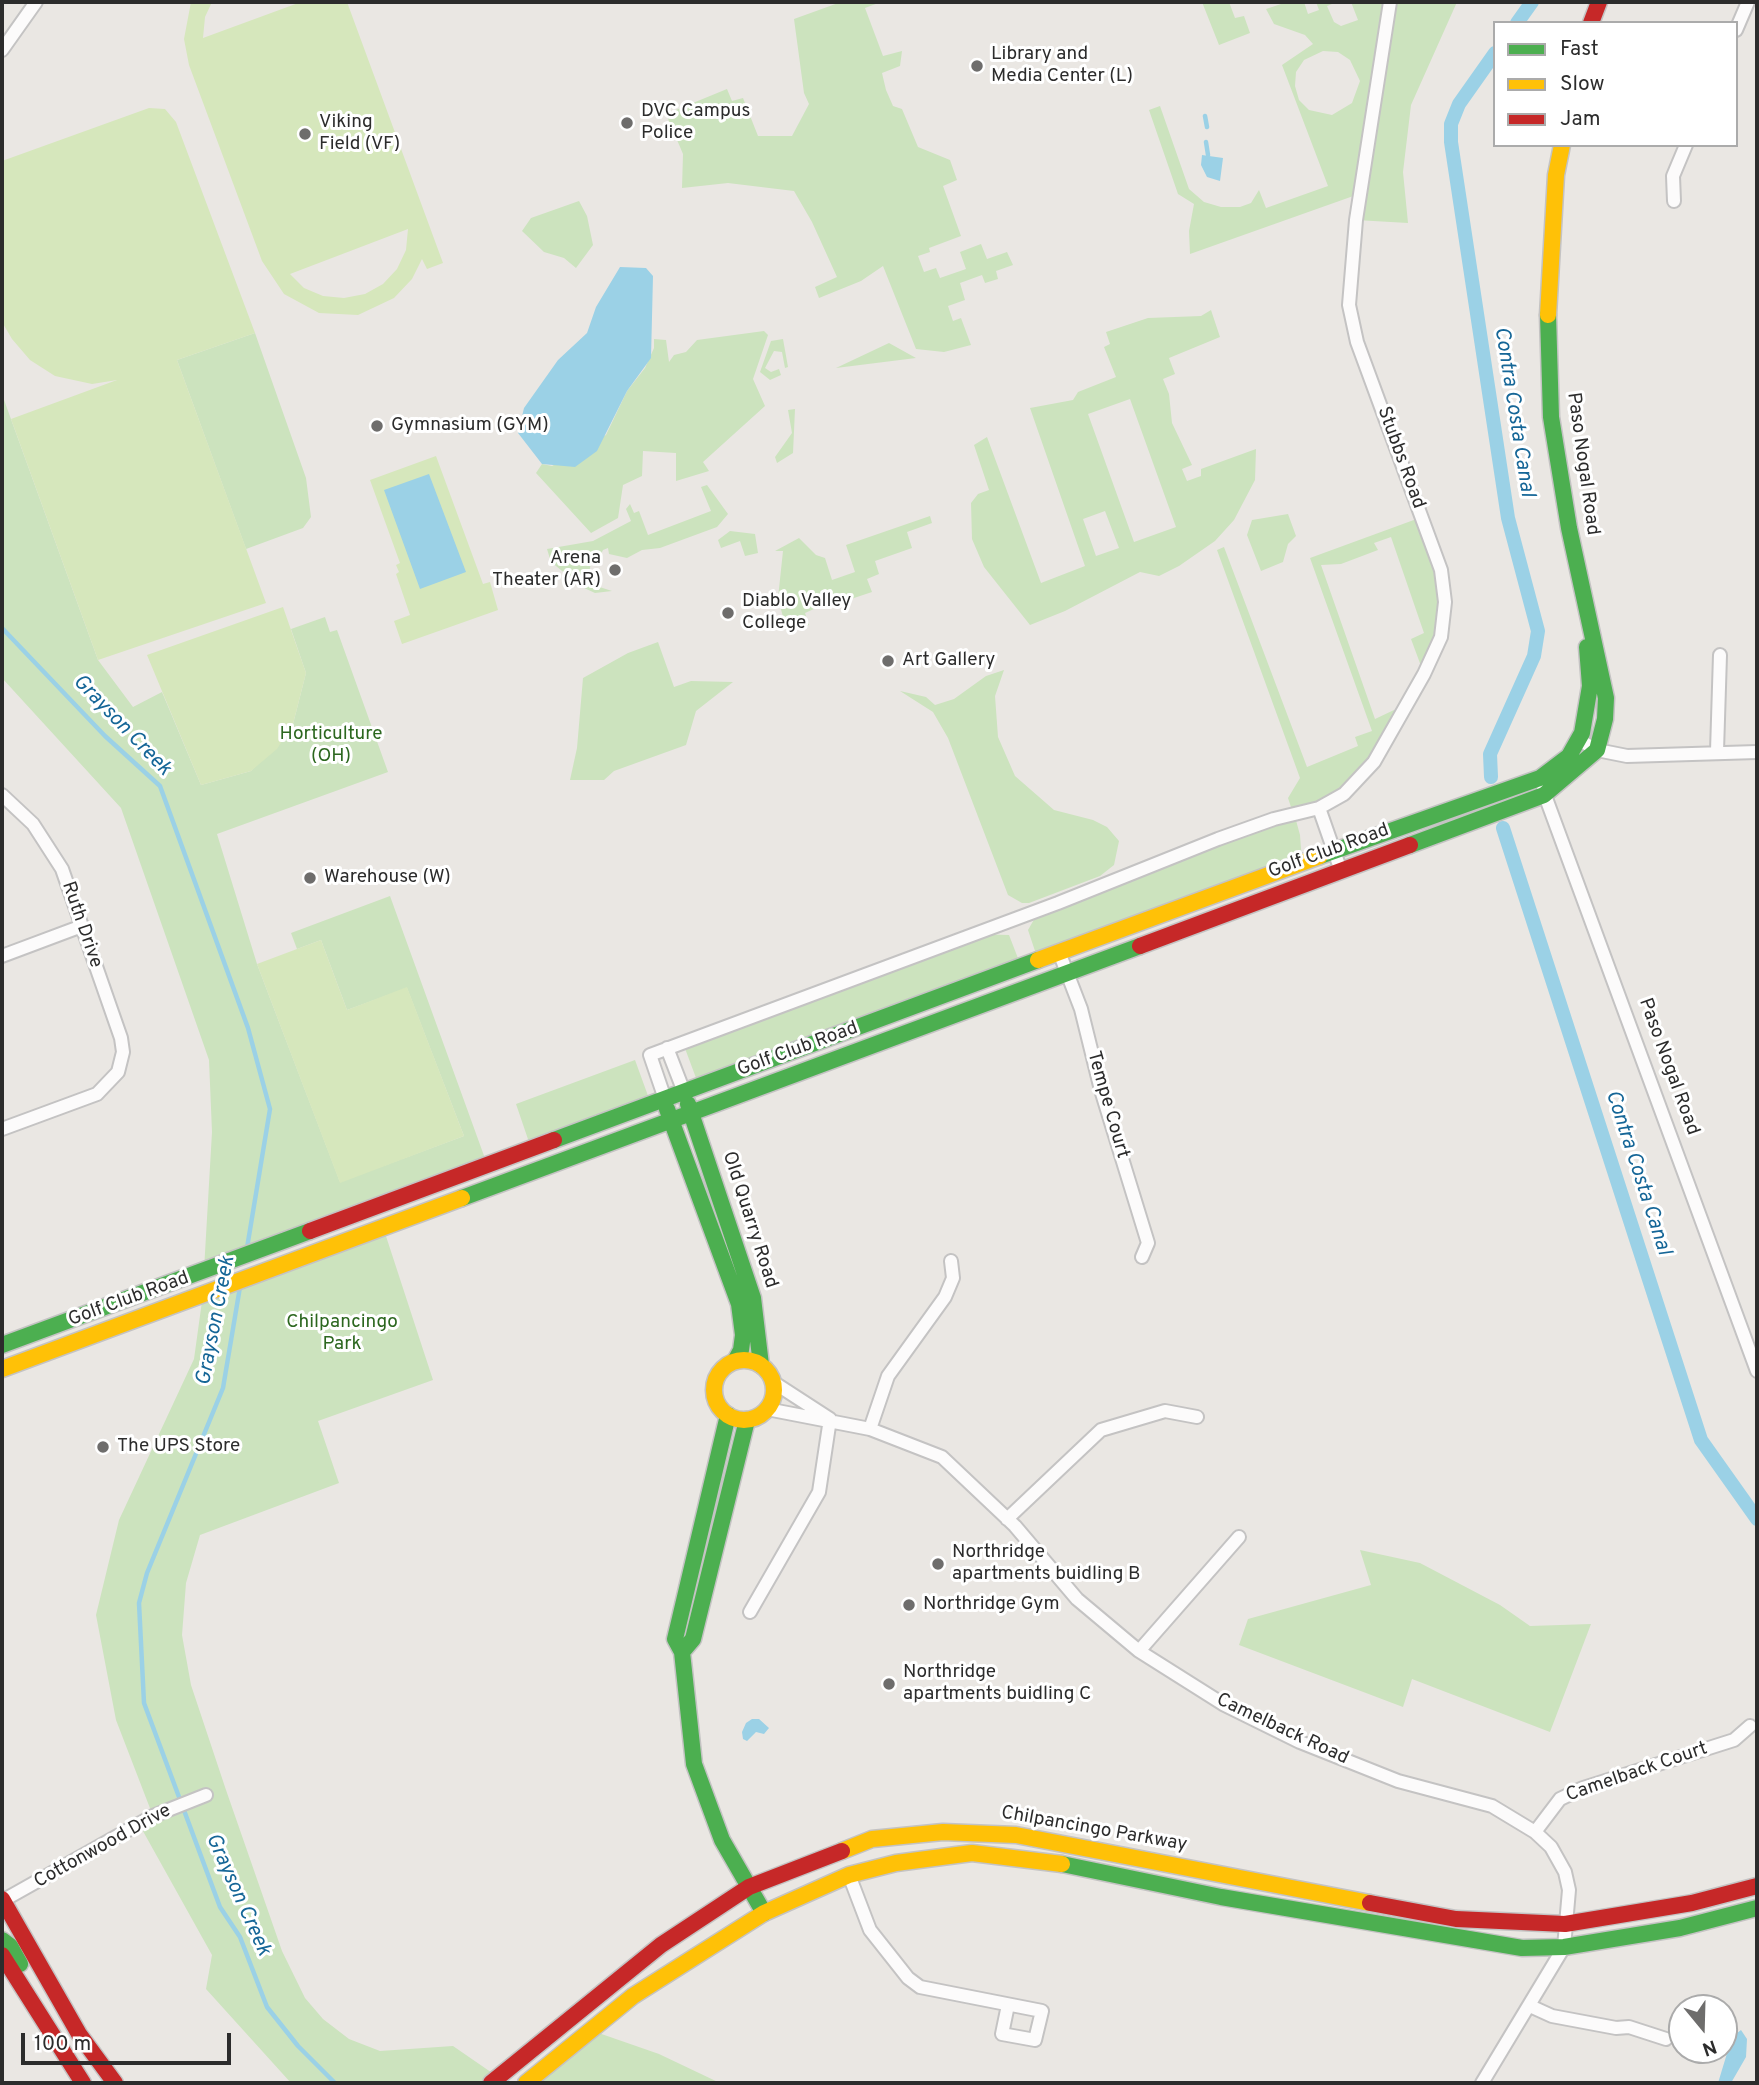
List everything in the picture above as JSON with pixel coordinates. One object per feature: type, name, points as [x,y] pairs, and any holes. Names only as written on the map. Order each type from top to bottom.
[{"type":"street","points":[[2,50],[36,2]]},
{"type":"street","name":"Stubbs Road","points":[[665,1098],[650,1055],[1058,903],[1218,839],[1274,819],[1319,808],[1344,794],[1374,762],[1401,719],[1441,636],[1444,602],[1441,570],[1351,321],[1350,289],[1356,220],[1390,2]]},
{"type":"street","points":[[1592,21],[1599,2]]},
{"type":"street","points":[[1738,25],[1748,2]]},
{"type":"street","name":"Paso Nogal Road","points":[[1562,147],[1556,175],[1548,297],[1551,417],[1569,528],[1606,698],[1605,719],[1597,750]]},
{"type":"street","points":[[1674,201],[1673,176],[1685,147]]},
{"type":"street","name":"Paso Nogal Road","points":[[1475,799],[1540,778],[1569,756],[1579,740],[1587,716],[1590,686],[1588,619]]},
{"type":"street","points":[[1717,751],[1720,655]]},
{"type":"street","points":[[1579,740],[1597,750],[1627,756],[1717,751],[1757,752]]},
{"type":"street","name":"Golf Club Road","points":[[2,1369],[1544,795],[1597,750]]},
{"type":"street","name":"Paso Nogal Road","points":[[1540,778],[1757,1371]]},
{"type":"street","name":"Ruth Drive","points":[[2,794],[33,824],[62,869],[121,1038],[123,1052],[118,1072],[97,1094],[2,1129]]},
{"type":"street","name":"Golf Club Road","points":[[2,1345],[1475,799]]},
{"type":"street","points":[[1319,808],[1341,871]]},
{"type":"street","points":[[2,956],[82,926]]},
{"type":"street","name":"Tempe Court","points":[[1059,952],[1081,1009],[1101,1090],[1148,1243],[1142,1257]]},
{"type":"street","points":[[667,1048],[684,1092]]},
{"type":"street","name":"Old Quarry Road","points":[[684,1092],[753,1297],[761,1365],[773,1382]]},
{"type":"street","name":"Old Quarry Road","points":[[665,1098],[670,1120],[739,1304],[743,1335],[741,1350],[735,1361],[720,1372],[714,1388],[716,1402],[728,1415]]},
{"type":"street","points":[[870,1429],[888,1376],[945,1297],[953,1278],[951,1261]]},
{"type":"street","points":[[735,1361],[744,1360],[761,1365]]},
{"type":"street","points":[[764,1913],[722,1840],[694,1764],[682,1652],[675,1639],[728,1415],[747,1420],[767,1409],[774,1392],[773,1382]]},
{"type":"street","name":"Camelback Road","points":[[773,1382],[830,1419]]},
{"type":"street","name":"Camelback Road","points":[[767,1409],[830,1419],[870,1429],[942,1457],[1007,1519],[1077,1599],[1139,1651],[1223,1704],[1300,1742],[1398,1781],[1492,1806],[1535,1832],[1551,1847],[1565,1872],[1569,1890],[1564,1947],[1482,2083]]},
{"type":"street","points":[[1007,1519],[1101,1430],[1165,1411],[1197,1417]]},
{"type":"street","points":[[750,1612],[819,1492],[830,1419]]},
{"type":"street","points":[[682,1652],[693,1639],[747,1420]]},
{"type":"street","points":[[1139,1651],[1239,1537]]},
{"type":"street","name":"Camelback Court","points":[[1535,1832],[1560,1799],[1583,1788],[1734,1740],[1750,1726]]},
{"type":"street","name":"Cottonwood Drive","points":[[2,1900],[170,1809],[206,1795]]},
{"type":"street","name":"Chilpancingo Parkway","points":[[494,2080],[661,1945],[749,1888],[872,1839],[943,1832],[1016,1835],[1456,1919],[1564,1924],[1692,1903],[1757,1886]]},
{"type":"street","name":"Chilpancingo Parkway","points":[[530,2080],[633,1996],[764,1913],[849,1875],[896,1863],[972,1853],[1045,1860],[1222,1897],[1522,1948],[1564,1947],[1681,1928],[1757,1908]]},
{"type":"street","points":[[849,1875],[862,1916],[908,1978],[920,1987],[1008,2005]]},
{"type":"street","points":[[2,1900],[79,2034],[115,2083]]},
{"type":"street","points":[[2,1940],[10,1947],[36,1992],[59,1999]]},
{"type":"street","points":[[2,1955],[83,2083]]},
{"type":"street","points":[[530,2080],[547,2049],[589,2015],[599,1996]]},
{"type":"street","points":[[1530,2007],[1552,2016],[1616,2028],[1629,2027],[1667,2039]]},
{"type":"green space","name":"Viking Field (VF)","points":[[191,2],[212,2],[205,17],[203,38],[301,2],[347,2],[443,263],[427,269],[422,259],[412,279],[394,298],[358,315],[319,313],[284,294],[262,261],[189,65],[184,39]],"holes":[[[408,229],[406,250],[397,269],[383,284],[365,294],[344,298],[323,296],[304,288],[290,274]]]},
{"type":"green space","points":[[841,2],[881,2],[865,8],[883,56],[902,51],[900,66],[882,73],[886,90],[893,106],[902,109],[918,147],[950,160],[957,180],[943,186],[961,236],[929,248],[930,252],[918,256],[924,272],[936,268],[940,278],[966,269],[960,252],[981,244],[987,259],[1007,252],[1013,265],[996,271],[998,279],[985,283],[982,275],[960,283],[965,300],[948,306],[953,321],[961,318],[971,345],[944,352],[916,349],[883,266],[861,281],[819,298],[815,287],[837,277],[812,222],[794,191],[728,183],[682,188],[683,154],[666,114],[727,89],[732,101],[743,98],[758,136],[792,136],[809,104],[804,93],[794,19]]},
{"type":"green space","points":[[1202,2],[1229,2],[1235,18],[1244,16],[1250,33],[1219,45]]},
{"type":"green space","points":[[1287,2],[1304,2],[1308,14],[1319,10],[1316,2],[1337,2],[1327,6],[1334,22],[1341,26],[1358,20],[1351,2],[1457,2],[1411,105],[1403,172],[1408,223],[1356,220],[1359,194],[1190,254],[1189,231],[1194,204],[1178,194],[1149,110],[1160,106],[1189,189],[1204,202],[1221,207],[1240,207],[1251,203],[1259,190],[1266,208],[1328,186],[1282,65],[1313,44],[1305,35],[1274,24],[1266,9]],"holes":[[[1323,51],[1338,52],[1350,60],[1360,81],[1352,103],[1332,115],[1309,110],[1299,100],[1295,86],[1296,72],[1304,60]]]},
{"type":"green space","points":[[149,108],[165,109],[176,122],[255,333],[177,360],[266,603],[98,660],[11,419],[117,380],[92,384],[55,376],[30,360],[2,322],[2,161]]},
{"type":"green space","points":[[579,201],[587,216],[593,245],[576,268],[564,258],[544,252],[522,231],[531,218]]},
{"type":"green space","points":[[1211,310],[1220,337],[1169,358],[1175,374],[1163,379],[1169,394],[1172,423],[1192,465],[1182,469],[1187,481],[1201,476],[1201,469],[1256,449],[1255,480],[1234,520],[1215,541],[1179,566],[1159,576],[1140,572],[1065,611],[1030,625],[984,567],[972,539],[971,503],[978,494],[989,490],[974,445],[987,437],[1041,583],[1085,566],[1030,408],[1073,400],[1078,392],[1116,377],[1104,347],[1110,344],[1106,332],[1148,318],[1201,316]],"holes":[[[1130,399],[1176,527],[1134,542],[1088,414]],[[1105,511],[1119,548],[1096,556],[1083,519]]]},
{"type":"green space","points":[[764,331],[768,335],[753,379],[765,406],[703,462],[709,471],[676,481],[676,453],[643,451],[642,476],[623,485],[618,518],[591,533],[536,473],[542,464],[552,466],[606,435],[627,391],[645,368],[654,348],[654,339],[666,340],[669,362],[674,355],[686,352],[697,340]]},
{"type":"green space","points":[[255,333],[306,478],[311,517],[303,528],[246,549],[177,360]]},
{"type":"green space","points":[[783,339],[788,367],[785,368],[782,352],[774,351],[765,368],[771,372],[779,369],[781,375],[770,380],[760,372],[771,341]]},
{"type":"green space","points":[[889,343],[916,358],[836,368]]},
{"type":"green space","name":"Horticulture (OH)","points":[[2,380],[3,397],[98,660],[133,707],[162,692],[201,785],[251,771],[293,724],[306,673],[291,629],[325,617],[330,632],[337,630],[388,772],[217,834],[257,964],[340,1182],[464,1136],[407,988],[347,1010],[321,940],[297,949],[291,933],[390,896],[487,1164],[204,1270],[212,1132],[209,1060],[121,808],[2,678]]},
{"type":"green space","points":[[795,409],[793,453],[777,463],[775,457],[792,433],[788,410]]},
{"type":"green space","points":[[436,456],[483,584],[490,582],[498,610],[402,644],[394,621],[410,615],[396,574],[399,572],[396,565],[400,563],[370,480]]},
{"type":"green space","points":[[707,485],[728,514],[717,527],[660,548],[642,550],[627,558],[609,554],[608,548],[603,550],[598,560],[588,555],[586,561],[591,563],[587,583],[612,591],[595,593],[582,587],[551,562],[547,549],[593,541],[631,521],[626,509],[630,504],[634,513],[639,511],[648,535],[711,511],[701,487]]},
{"type":"green space","points":[[1288,514],[1296,536],[1288,544],[1283,562],[1261,571],[1247,535],[1252,520]]},
{"type":"green space","points":[[930,516],[932,523],[907,532],[912,548],[875,561],[879,574],[867,579],[872,592],[845,601],[838,594],[814,602],[816,608],[805,613],[809,625],[787,632],[778,598],[783,551],[775,551],[799,538],[816,555],[825,558],[832,580],[855,572],[846,545]]},
{"type":"green space","points":[[1422,517],[1445,602],[1424,674],[1411,639],[1424,633],[1391,537],[1374,543],[1378,550],[1341,564],[1321,565],[1375,719],[1394,710],[1401,719],[1344,794],[1294,813],[1300,835],[1302,862],[1038,960],[1028,930],[1040,909],[1293,813],[1288,798],[1300,778],[1217,550],[1224,547],[1307,767],[1358,746],[1355,737],[1372,731],[1310,558]]},
{"type":"green space","points":[[730,531],[755,534],[758,553],[745,556],[740,541],[721,548],[718,540]]},
{"type":"green space","points":[[283,607],[306,673],[293,724],[277,749],[251,771],[201,785],[147,655]]},
{"type":"green space","points":[[658,642],[674,687],[691,681],[733,682],[696,711],[686,745],[614,771],[604,780],[570,780],[577,748],[583,678],[628,653]]},
{"type":"green space","points":[[1004,670],[995,696],[998,737],[1015,776],[1054,810],[1093,820],[1107,827],[1119,841],[1114,865],[1100,876],[1029,903],[1022,903],[1008,895],[948,738],[933,712],[900,691],[926,697],[935,705],[954,699],[986,676]]},
{"type":"green space","points":[[970,934],[1009,935],[1021,966],[699,1086],[683,1043]]},
{"type":"green space","points":[[321,940],[347,1010],[407,987],[464,1136],[340,1183],[257,964]]},
{"type":"green space","points":[[635,1060],[651,1104],[531,1148],[516,1104]]},
{"type":"green space","name":"Chilpancingo Park","points":[[383,1227],[433,1380],[318,1421],[339,1483],[200,1535],[186,1583],[182,1635],[191,1685],[226,1790],[282,1951],[305,1998],[323,2019],[349,2039],[380,2051],[453,2046],[498,2077],[491,2083],[291,2083],[206,1989],[212,1955],[139,1824],[153,1816],[116,1720],[96,1615],[119,1520],[194,1359],[203,1294]]},
{"type":"green space","points":[[1360,1550],[1420,1563],[1500,1605],[1530,1626],[1591,1624],[1550,1732],[1412,1679],[1403,1707],[1239,1645],[1248,1619],[1371,1585]]},
{"type":"green space","points":[[590,2030],[659,2054],[720,2083],[526,2083]]},
{"type":"water","points":[[1202,155],[1223,158],[1220,181],[1207,177],[1201,165]]},
{"type":"water","points":[[620,267],[646,268],[653,276],[651,358],[627,391],[597,451],[575,467],[542,464],[518,433],[524,408],[558,360],[587,333],[596,307]]},
{"type":"water","points":[[429,474],[466,572],[420,589],[384,490]]},
{"type":"water","points":[[759,1719],[769,1728],[764,1734],[756,1732],[747,1741],[743,1739],[742,1732],[746,1723]]},
{"type":"water","points":[[1741,2030],[1747,2039],[1746,2057],[1731,2083],[1718,2083],[1724,2064],[1738,2064],[1738,2032]]},
{"type":"waterway","name":"Contra Costa Canal","points":[[1518,21],[1532,2]]},
{"type":"waterway","name":"Contra Costa Canal","points":[[1491,777],[1490,754],[1534,656],[1538,631],[1508,518],[1451,142],[1451,124],[1459,104],[1493,56]]},
{"type":"waterway","points":[[1205,116],[1207,127]]},
{"type":"waterway","points":[[1206,142],[1208,155]]},
{"type":"waterway","name":"Grayson Creek","points":[[2,628],[105,736],[160,786],[248,1028],[270,1109],[247,1248]]},
{"type":"waterway","name":"Contra Costa Canal","points":[[1503,828],[1701,1440],[1757,1519]]},
{"type":"waterway","name":"Grayson Creek","points":[[240,1287],[223,1388],[147,1573],[139,1603],[144,1703],[220,1907],[240,1937],[267,2007],[298,2046],[335,2083]]},
{"type":"traffic: fast","points":[[1410,845],[1544,795],[1597,750],[1605,719],[1606,698],[1569,528],[1551,417],[1548,315]]},
{"type":"traffic: fast","points":[[1320,856],[1540,778],[1569,756],[1582,733],[1590,686],[1587,647]]},
{"type":"traffic: fast","points":[[462,1198],[1140,946]]},
{"type":"traffic: fast","points":[[554,1140],[1038,960]]},
{"type":"traffic: fast","points":[[688,1104],[753,1298],[761,1365]]},
{"type":"traffic: fast","points":[[667,1109],[739,1304],[743,1335],[741,1350],[735,1361]]},
{"type":"traffic: fast","points":[[2,1345],[310,1231]]},
{"type":"traffic: fast","points":[[728,1415],[675,1639],[682,1652],[694,1764],[722,1840],[764,1913]]},
{"type":"traffic: fast","points":[[682,1652],[693,1639],[747,1420]]},
{"type":"traffic: fast","points":[[1062,1864],[1221,1897],[1522,1948],[1564,1947],[1680,1928],[1757,1908]]},
{"type":"traffic: fast","points":[[2,1940],[10,1946],[20,1964]]},
{"type":"traffic: slow","points":[[1548,315],[1556,175],[1562,147]]},
{"type":"traffic: slow","points":[[1038,960],[1320,856]]},
{"type":"traffic: slow","points":[[2,1369],[462,1198]]},
{"type":"traffic: slow","points":[[744,1360],[761,1365],[769,1373],[774,1390],[769,1407],[761,1415],[744,1420],[727,1415],[719,1407],[714,1390],[719,1373],[727,1365],[744,1360]]},
{"type":"traffic: slow","points":[[842,1851],[872,1839],[943,1832],[1016,1835],[1370,1903]]},
{"type":"traffic: slow","points":[[526,2083],[633,1996],[764,1913],[849,1875],[896,1863],[972,1853],[1062,1864]]},
{"type":"traffic: jam","points":[[1592,21],[1599,2]]},
{"type":"traffic: jam","points":[[1140,946],[1410,845]]},
{"type":"traffic: jam","points":[[310,1231],[554,1140]]},
{"type":"traffic: jam","points":[[491,2083],[661,1945],[749,1887],[842,1851]]},
{"type":"traffic: jam","points":[[1370,1903],[1456,1919],[1565,1924],[1692,1903],[1757,1886]]},
{"type":"traffic: jam","points":[[2,1899],[79,2034],[115,2083]]},
{"type":"traffic: jam","points":[[2,1955],[83,2083]]},
{"type":"place","name":"Library and Media Center (L)","points":[[977,66]]},
{"type":"place","name":"DVC Campus Police","points":[[627,123]]},
{"type":"place","name":"Viking Field (VF)","points":[[305,134]]},
{"type":"place","name":"Gymnasium (GYM)","points":[[377,426]]},
{"type":"place","name":"Arena Theater (AR)","points":[[615,570]]},
{"type":"place","name":"Diablo Valley College","points":[[728,613]]},
{"type":"place","name":"Art Gallery","points":[[888,661]]},
{"type":"place","name":"Warehouse (W)","points":[[310,878]]},
{"type":"place","name":"The UPS Store","points":[[103,1447]]},
{"type":"place","name":"Northridge apartments buidling B","points":[[938,1564]]},
{"type":"place","name":"Northridge Gym","points":[[909,1605]]},
{"type":"place","name":"Northridge apartments buidling C","points":[[889,1684]]}]
